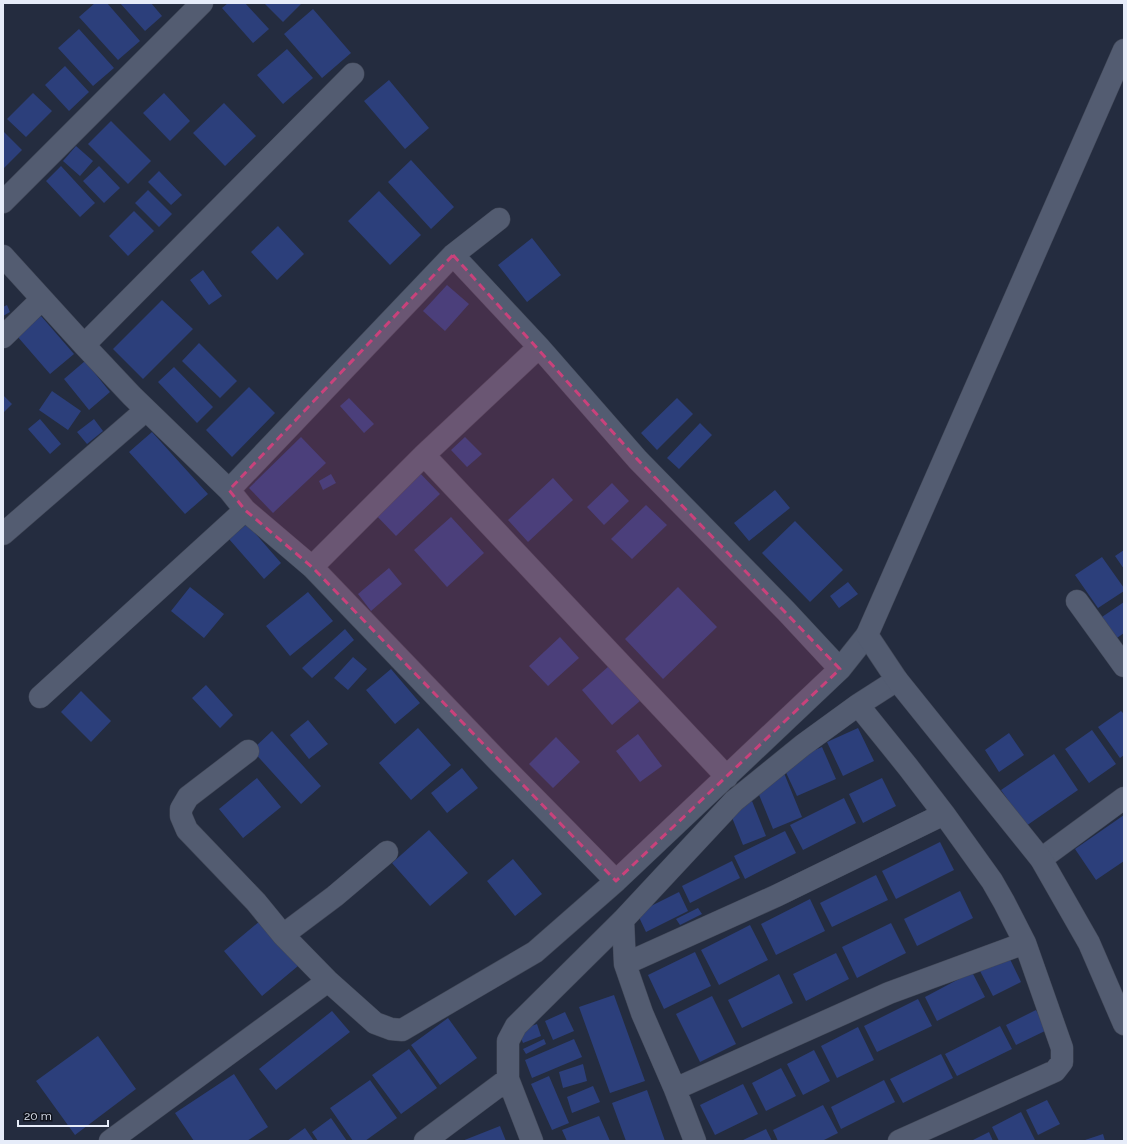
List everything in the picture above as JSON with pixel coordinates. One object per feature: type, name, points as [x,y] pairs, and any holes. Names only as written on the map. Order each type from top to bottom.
[{"type":"street","points":[[3,202],[202,3]]},
{"type":"street","points":[[248,751],[188,797],[181,809],[181,816],[187,830],[256,902],[283,935],[328,981],[375,1023],[391,1029],[402,1030],[535,952],[616,881],[727,777],[840,669],[867,635],[1124,50]]},
{"type":"street","points":[[84,346],[353,74]]},
{"type":"street","points":[[230,490],[453,256],[499,219]]},
{"type":"street","points":[[3,256],[84,346],[146,410],[230,490],[245,510],[312,567],[500,763],[616,881]]},
{"type":"street","points":[[453,256],[539,347],[638,460],[786,611],[840,669]]},
{"type":"street","points":[[3,337],[42,299]]},
{"type":"street","points":[[312,567],[424,455],[539,347]]},
{"type":"street","points":[[3,534],[146,410]]},
{"type":"street","points":[[424,455],[727,777]]},
{"type":"street","points":[[40,697],[245,510]]},
{"type":"street","points":[[1077,601],[1124,666]]},
{"type":"street","points":[[867,635],[897,680],[1040,859],[1089,942],[1124,1024]]},
{"type":"street","points":[[532,1141],[508,1079],[508,1041],[516,1026],[623,920],[734,801],[803,745],[858,705],[897,680]]},
{"type":"street","points":[[858,705],[944,814],[992,881],[1025,943],[1062,1048],[1062,1062],[1055,1071],[899,1141]]},
{"type":"street","points":[[1040,859],[1124,798]]},
{"type":"street","points":[[625,964],[776,896],[944,814]]},
{"type":"street","points":[[283,935],[335,896],[387,852]]},
{"type":"street","points":[[623,920],[625,964],[642,1013],[695,1141]]},
{"type":"street","points":[[675,1090],[889,994],[1025,943]]},
{"type":"street","points":[[110,1141],[328,981]]},
{"type":"street","points":[[425,1141],[508,1079]]},
{"type":"highlighted area","points":[[453,255],[638,460],[840,669],[616,881],[312,567],[245,510],[229,490]]},
{"type":"building","points":[[95,3],[107,3],[140,41],[118,60],[79,17]]},
{"type":"building","points":[[120,3],[151,3],[162,16],[145,31]]},
{"type":"building","points":[[228,3],[245,3],[269,29],[253,43],[222,8]]},
{"type":"building","points":[[264,3],[302,3],[283,22]]},
{"type":"building","points":[[313,9],[351,53],[322,78],[284,34]]},
{"type":"building","points":[[79,29],[114,68],[93,86],[58,48]]},
{"type":"building","points":[[287,49],[313,78],[283,104],[257,75]]},
{"type":"building","points":[[65,66],[89,92],[69,111],[45,85]]},
{"type":"building","points":[[389,80],[429,128],[405,149],[364,101]]},
{"type":"building","points":[[33,93],[52,111],[26,137],[7,119]]},
{"type":"building","points":[[164,93],[190,121],[170,141],[143,113]]},
{"type":"building","points":[[224,103],[256,136],[225,166],[193,133]]},
{"type":"building","points":[[111,121],[151,161],[128,184],[88,144]]},
{"type":"building","points":[[3,131],[22,150],[3,169]]},
{"type":"building","points":[[76,146],[93,161],[80,176],[63,161]]},
{"type":"building","points":[[411,160],[454,207],[431,229],[388,182]]},
{"type":"building","points":[[61,166],[95,203],[80,217],[46,181]]},
{"type":"building","points":[[99,166],[120,188],[104,203],[83,181]]},
{"type":"building","points":[[159,171],[182,195],[171,205],[148,182]]},
{"type":"building","points":[[148,190],[172,214],[159,227],[135,203]]},
{"type":"building","points":[[379,191],[421,235],[390,265],[348,221]]},
{"type":"building","points":[[134,211],[154,231],[128,256],[109,236]]},
{"type":"building","points":[[278,226],[304,254],[277,280],[251,252]]},
{"type":"building","points":[[532,238],[561,275],[527,302],[498,265]]},
{"type":"building","points":[[203,270],[222,296],[209,305],[190,280]]},
{"type":"building","points":[[447,285],[469,304],[445,331],[423,311]]},
{"type":"building","points":[[162,300],[193,329],[143,379],[113,349]]},
{"type":"building","points":[[7,305],[10,312],[3,316],[3,307]]},
{"type":"building","points":[[41,316],[74,354],[50,374],[17,336]]},
{"type":"building","points":[[199,343],[237,381],[220,398],[182,361]]},
{"type":"building","points":[[85,361],[110,392],[89,410],[64,379]]},
{"type":"building","points":[[174,367],[213,407],[197,423],[158,382]]},
{"type":"building","points":[[249,387],[275,413],[232,457],[206,430]]},
{"type":"building","points":[[52,391],[81,411],[68,430],[39,410]]},
{"type":"building","points":[[3,395],[12,404],[3,413]]},
{"type":"building","points":[[349,398],[374,424],[364,433],[340,406]]},
{"type":"building","points":[[677,398],[693,414],[657,450],[641,433]]},
{"type":"building","points":[[40,419],[61,444],[50,454],[28,429]]},
{"type":"building","points":[[94,419],[103,431],[87,444],[77,432]]},
{"type":"building","points":[[700,423],[712,435],[679,469],[667,458]]},
{"type":"building","points":[[152,432],[208,494],[185,514],[129,452]]},
{"type":"building","points":[[301,437],[326,463],[273,513],[249,488]]},
{"type":"building","points":[[465,437],[482,454],[467,467],[451,450]]},
{"type":"building","points":[[417,470],[440,494],[396,536],[373,512]]},
{"type":"building","points":[[331,474],[336,483],[323,490],[319,481]]},
{"type":"building","points":[[553,478],[573,500],[528,542],[508,520]]},
{"type":"building","points":[[612,483],[629,501],[604,525],[587,507]]},
{"type":"building","points":[[775,490],[790,508],[749,541],[734,523]]},
{"type":"building","points":[[646,505],[667,525],[632,559],[611,539]]},
{"type":"building","points":[[451,517],[484,553],[447,587],[414,550]]},
{"type":"building","points":[[795,521],[843,570],[810,602],[762,553]]},
{"type":"building","points":[[247,524],[281,563],[264,579],[229,539]]},
{"type":"building","points":[[1124,550],[1124,569],[1115,556]]},
{"type":"building","points":[[1102,557],[1124,588],[1124,591],[1098,608],[1075,575]]},
{"type":"building","points":[[389,568],[402,584],[371,611],[358,594]]},
{"type":"building","points":[[848,582],[858,594],[839,608],[830,596]]},
{"type":"building","points":[[190,587],[224,614],[204,638],[171,611]]},
{"type":"building","points":[[678,587],[717,627],[663,679],[625,639]]},
{"type":"building","points":[[308,592],[333,621],[290,656],[266,626]]},
{"type":"building","points":[[1124,602],[1124,633],[1114,640],[1099,619]]},
{"type":"building","points":[[345,629],[354,640],[312,678],[302,668]]},
{"type":"building","points":[[560,637],[579,658],[548,686],[529,666]]},
{"type":"building","points":[[353,657],[367,669],[348,690],[334,678]]},
{"type":"building","points":[[609,666],[640,701],[612,725],[582,690]]},
{"type":"building","points":[[391,669],[420,703],[395,724],[366,690]]},
{"type":"building","points":[[206,685],[233,715],[220,728],[192,698]]},
{"type":"building","points":[[81,691],[111,721],[91,742],[61,712]]},
{"type":"building","points":[[1121,711],[1124,714],[1124,755],[1120,758],[1098,727]]},
{"type":"building","points":[[308,720],[328,744],[309,759],[290,735]]},
{"type":"building","points":[[418,728],[451,765],[411,800],[379,763]]},
{"type":"building","points":[[858,728],[874,761],[843,776],[827,742]]},
{"type":"building","points":[[1092,730],[1116,764],[1089,783],[1065,749]]},
{"type":"building","points":[[272,731],[321,786],[301,804],[252,750]]},
{"type":"building","points":[[1009,733],[1024,755],[999,772],[985,750]]},
{"type":"building","points":[[638,734],[662,766],[640,782],[616,751]]},
{"type":"building","points":[[556,737],[580,762],[553,788],[529,764]]},
{"type":"building","points":[[822,747],[836,779],[797,796],[782,764]]},
{"type":"building","points":[[1054,754],[1078,790],[1026,826],[1001,790]]},
{"type":"building","points":[[462,768],[478,788],[447,813],[431,793]]},
{"type":"building","points":[[784,773],[802,817],[773,829],[755,785]]},
{"type":"building","points":[[257,778],[281,807],[243,838],[219,809]]},
{"type":"building","points":[[882,778],[896,806],[863,823],[849,794]]},
{"type":"building","points":[[844,798],[856,823],[803,850],[790,825]]},
{"type":"building","points":[[752,801],[766,836],[743,845],[729,810]]},
{"type":"building","points":[[1124,815],[1124,861],[1096,880],[1075,849]]},
{"type":"building","points":[[429,830],[468,873],[430,906],[392,863]]},
{"type":"building","points":[[785,831],[796,853],[745,879],[734,856]]},
{"type":"building","points":[[940,842],[954,870],[896,899],[882,871]]},
{"type":"building","points":[[513,859],[542,894],[515,916],[487,881]]},
{"type":"building","points":[[732,861],[740,878],[690,903],[682,886]]},
{"type":"building","points":[[876,875],[888,900],[832,927],[820,903]]},
{"type":"building","points":[[960,891],[973,918],[917,946],[904,919]]},
{"type":"building","points":[[679,892],[688,911],[646,932],[637,913]]},
{"type":"building","points":[[810,899],[825,931],[776,955],[761,924]]},
{"type":"building","points":[[698,908],[702,914],[680,925],[676,919]]},
{"type":"building","points":[[260,921],[298,966],[262,996],[224,951]]},
{"type":"building","points":[[891,923],[906,953],[857,978],[842,947]]},
{"type":"building","points":[[750,925],[768,960],[719,985],[701,950]]},
{"type":"building","points":[[695,952],[711,986],[664,1009],[648,975]]},
{"type":"building","points":[[836,953],[849,979],[806,1001],[793,974]]},
{"type":"building","points":[[1008,955],[1021,982],[993,996],[979,969]]},
{"type":"building","points":[[972,972],[985,997],[937,1021],[925,997]]},
{"type":"building","points":[[779,974],[793,1003],[742,1028],[728,1000]]},
{"type":"building","points":[[614,995],[645,1081],[610,1093],[579,1007]]},
{"type":"building","points":[[712,996],[736,1044],[700,1062],[676,1014]]},
{"type":"building","points":[[918,999],[932,1026],[877,1052],[864,1026]]},
{"type":"building","points":[[1036,1010],[1047,1030],[1016,1045],[1006,1025]]},
{"type":"building","points":[[332,1011],[350,1032],[276,1090],[259,1069]]},
{"type":"building","points":[[565,1012],[574,1031],[553,1040],[545,1021]]},
{"type":"building","points":[[448,1018],[477,1058],[440,1085],[411,1045]]},
{"type":"building","points":[[537,1024],[541,1036],[523,1043],[518,1031]]},
{"type":"building","points":[[1000,1026],[1012,1049],[957,1076],[945,1054]]},
{"type":"building","points":[[858,1027],[874,1060],[837,1078],[821,1046]]},
{"type":"building","points":[[98,1036],[136,1089],[75,1135],[36,1081]]},
{"type":"building","points":[[544,1039],[546,1044],[526,1054],[523,1049]]},
{"type":"building","points":[[574,1039],[582,1057],[532,1078],[525,1060]]},
{"type":"building","points":[[409,1049],[437,1088],[401,1114],[372,1075]]},
{"type":"building","points":[[814,1050],[830,1081],[803,1095],[787,1064]]},
{"type":"building","points":[[941,1054],[953,1078],[903,1103],[890,1079]]},
{"type":"building","points":[[583,1064],[587,1081],[563,1088],[559,1072]]},
{"type":"building","points":[[781,1068],[796,1096],[766,1111],[752,1083]]},
{"type":"building","points":[[234,1074],[268,1127],[247,1141],[194,1141],[175,1113]]},
{"type":"building","points":[[549,1076],[569,1123],[552,1130],[531,1084]]},
{"type":"building","points":[[370,1080],[397,1118],[365,1141],[353,1141],[330,1108]]},
{"type":"building","points":[[884,1080],[895,1102],[841,1129],[831,1107]]},
{"type":"building","points":[[743,1084],[758,1114],[715,1135],[700,1105]]},
{"type":"building","points":[[593,1086],[600,1102],[572,1113],[567,1097]]},
{"type":"building","points":[[647,1090],[665,1141],[626,1141],[612,1103]]},
{"type":"building","points":[[1047,1100],[1060,1124],[1038,1135],[1026,1110]]},
{"type":"building","points":[[823,1105],[838,1133],[822,1141],[778,1141],[773,1130]]},
{"type":"building","points":[[1021,1112],[1035,1140],[999,1141],[992,1127]]},
{"type":"building","points":[[599,1116],[610,1141],[567,1141],[562,1130]]},
{"type":"building","points":[[331,1118],[347,1141],[318,1141],[312,1132]]},
{"type":"building","points":[[500,1126],[506,1141],[462,1141]]},
{"type":"building","points":[[305,1128],[314,1141],[287,1141]]},
{"type":"building","points":[[766,1129],[772,1141],[741,1141]]},
{"type":"building","points":[[989,1132],[993,1141],[971,1141]]},
{"type":"building","points":[[1103,1134],[1105,1141],[1082,1141]]}]
